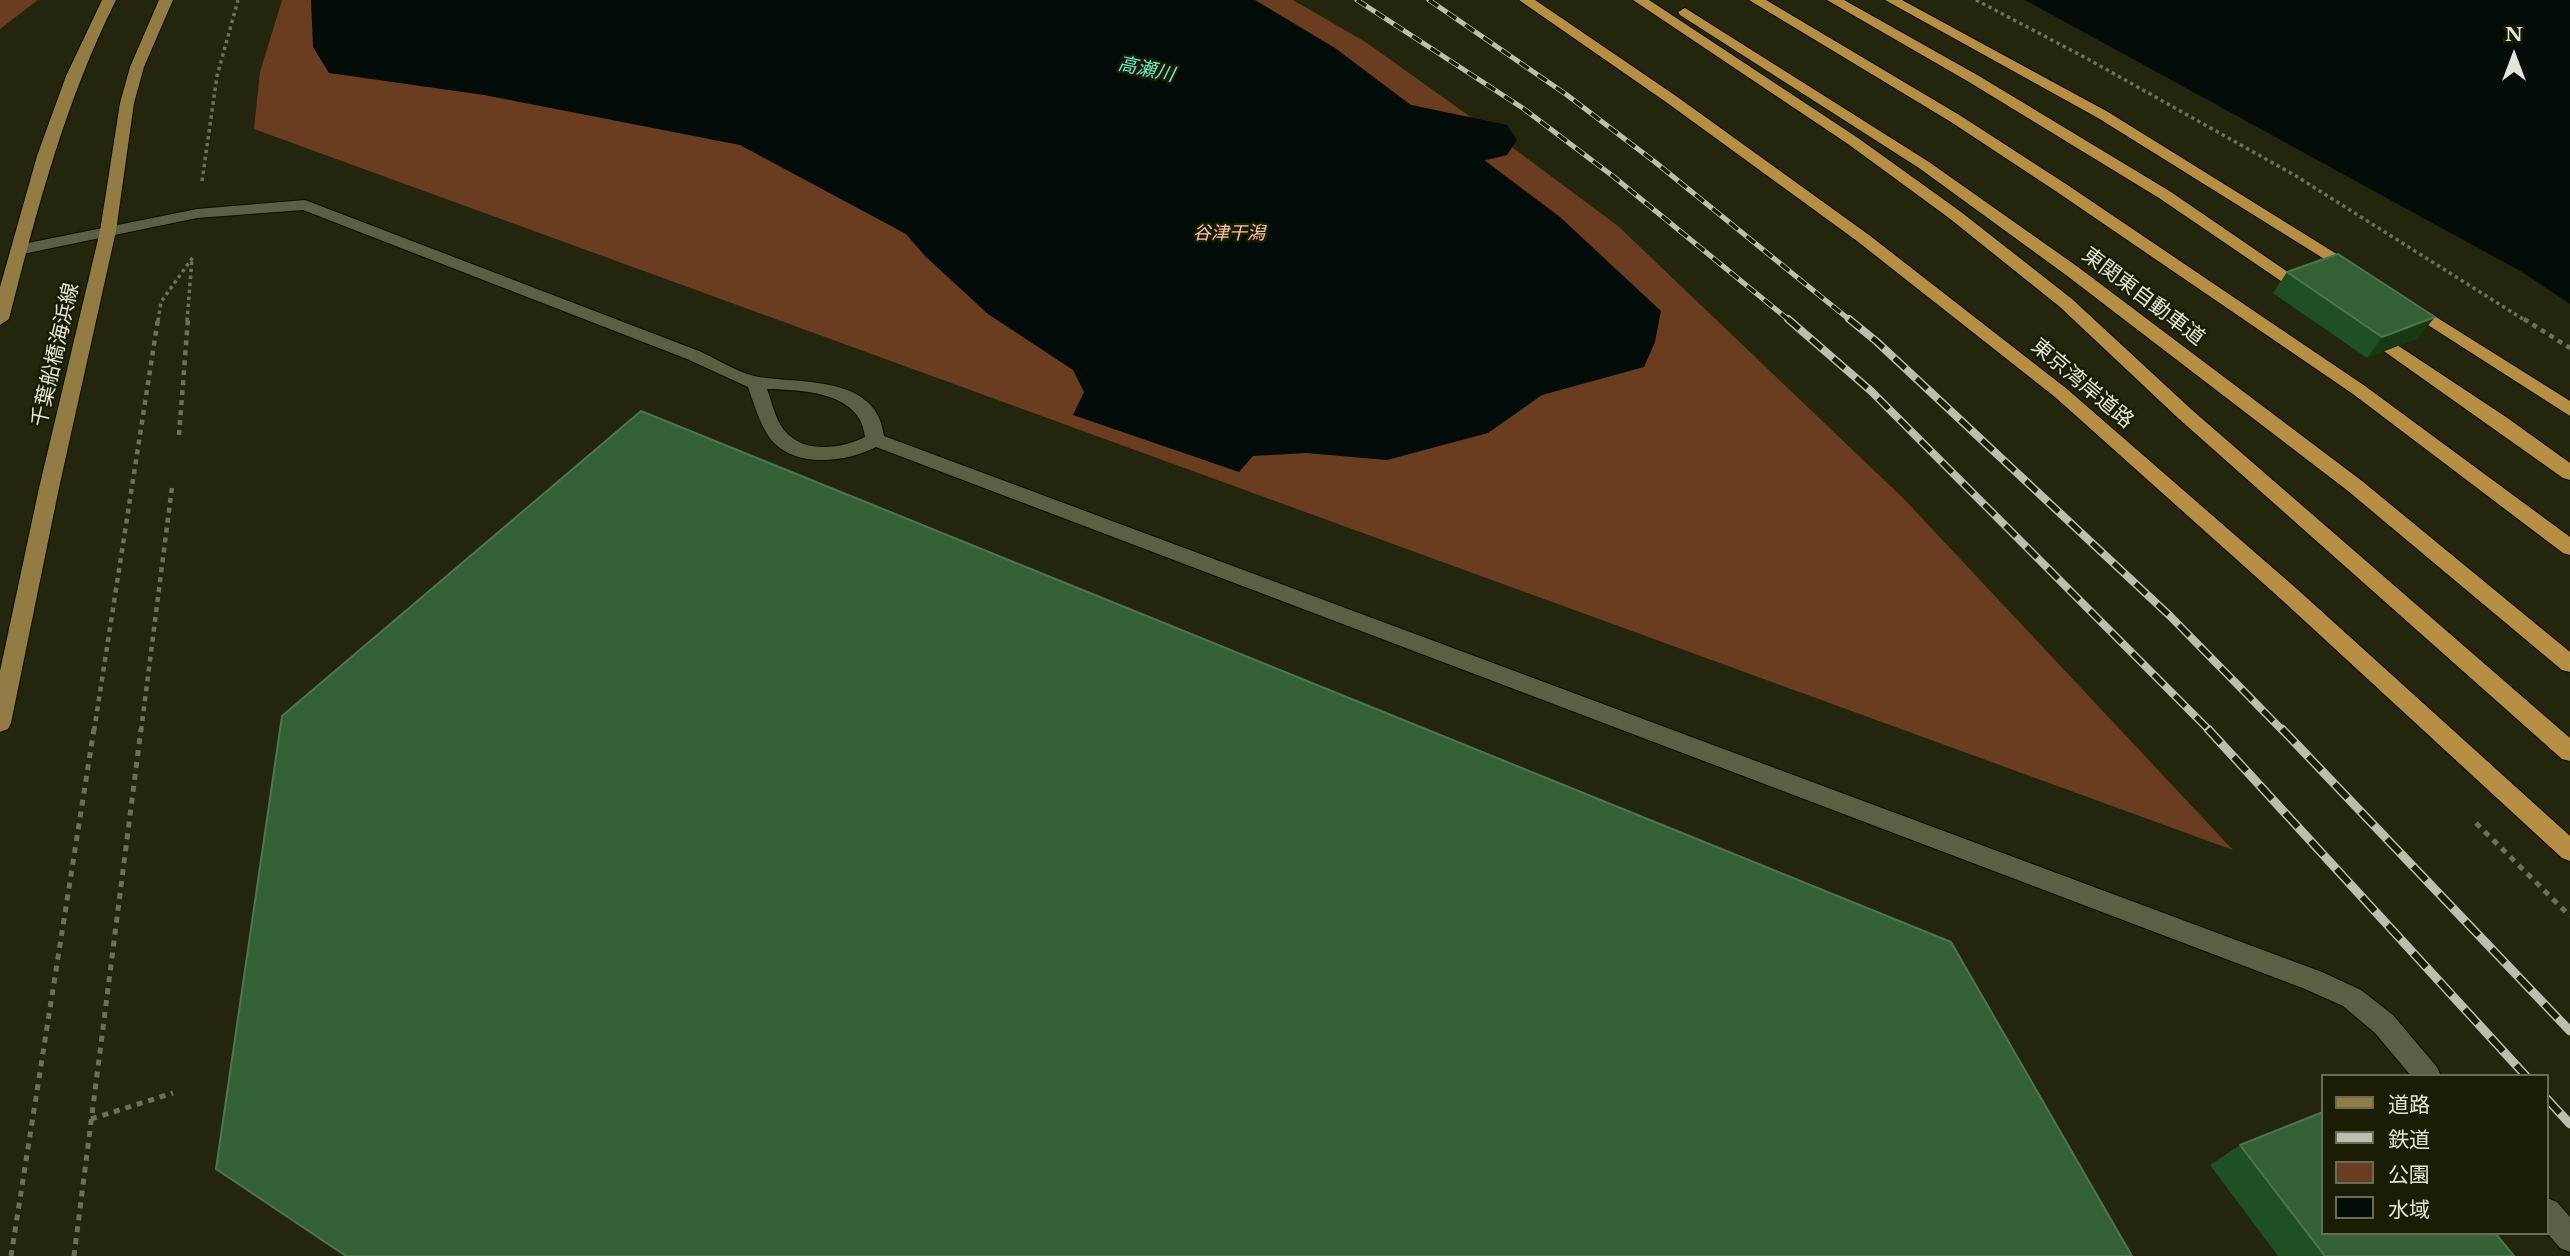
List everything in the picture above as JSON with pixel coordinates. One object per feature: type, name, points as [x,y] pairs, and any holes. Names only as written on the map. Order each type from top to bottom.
[{"type":"highway","name":"東京湾岸道路","points":[[1525,0],[1671,99],[1863,238],[2061,393],[2290,595],[2570,851]]},
{"type":"highway","points":[[1640,0],[1853,141],[1955,215],[2066,303],[2185,414],[2570,752]]},
{"type":"highway","name":"東関東自動車道","points":[[1664,0],[1924,165],[2071,271],[2355,486],[2570,664]]},
{"type":"highway","name":"東関東自動車道","points":[[1756,0],[1956,119],[2063,189],[2359,390],[2570,548]]},
{"type":"highway","points":[[1834,0],[1996,92],[2165,195],[2327,304]]},
{"type":"highway","points":[[1892,0],[2103,115],[2369,279]]},
{"type":"highway","points":[[2391,293],[2570,410]]},
{"type":"highway","points":[[2361,327],[2570,473]]},
{"type":"main road","points":[[0,319],[18,250],[68,91],[85,45],[109,0]]},
{"type":"main road","name":"千葉船橋海浜線","points":[[0,723],[49,488],[108,231],[127,103],[137,67],[166,0]]},
{"type":"street","points":[[18,250],[197,212],[264,204],[305,205],[693,355],[755,383],[787,383],[821,389],[861,405],[872,416],[877,427],[875,440],[862,448],[829,453],[811,452],[789,445],[779,437],[770,423],[755,383]]},
{"type":"street","points":[[875,440],[2313,980],[2351,998],[2384,1024],[2426,1074]]},
{"type":"street","points":[[2549,1214],[2570,1238]]},
{"type":"path","points":[[179,435],[197,212],[217,76],[238,0]]},
{"type":"path","points":[[1976,0],[2086,58],[2296,176],[2570,348]]},
{"type":"path","points":[[11,1256],[161,302],[192,257]]},
{"type":"path","points":[[74,1256],[172,487]]},
{"type":"path","points":[[2473,820],[2570,916]]},
{"type":"path","points":[[91,1119],[173,1093]]},
{"type":"green space","points":[[0,0],[38,0],[0,29]]},
{"type":"green space","name":"谷津干潟","points":[[282,0],[1293,0],[1367,43],[1618,226],[1904,499],[2233,850],[254,129],[260,72]]},
{"type":"water","points":[[311,0],[1255,0],[1335,48],[1560,217],[1661,311],[1655,342],[1644,367],[1542,395],[1488,433],[1387,460],[1306,453],[1253,456],[1239,472],[1073,415],[1084,392],[1073,370],[988,314],[925,256],[906,234],[740,145],[484,95],[329,73],[313,47]]},
{"type":"water","points":[[2025,0],[2570,0],[2570,304],[2522,272]]},
{"type":"building","points":[[2338,254],[2435,317],[2382,337],[2287,272]]},
{"type":"building","points":[[641,411],[1951,942],[2132,1256],[346,1256],[216,1169],[282,716]]},
{"type":"building","points":[[2322,1112],[2322,1235],[2497,1235],[2514,1256],[2325,1256],[2240,1145]]},
{"type":"waterway","name":"高瀬川","points":[[1316,106],[1482,140]]},
{"type":"railway","points":[[1357,0],[1524,109],[1614,177],[1790,321]]},
{"type":"railway","points":[[1429,0],[1567,95],[1655,162],[1851,321]]},
{"type":"railway","points":[[1788,319],[1871,391],[2210,731]]},
{"type":"railway","points":[[1849,319],[1876,341],[2170,616],[2283,731]]},
{"type":"railway","points":[[2208,729],[2524,1074]]},
{"type":"railway","points":[[2282,729],[2570,1031]]},
{"type":"railway","points":[[2549,1101],[2570,1124]]}]
